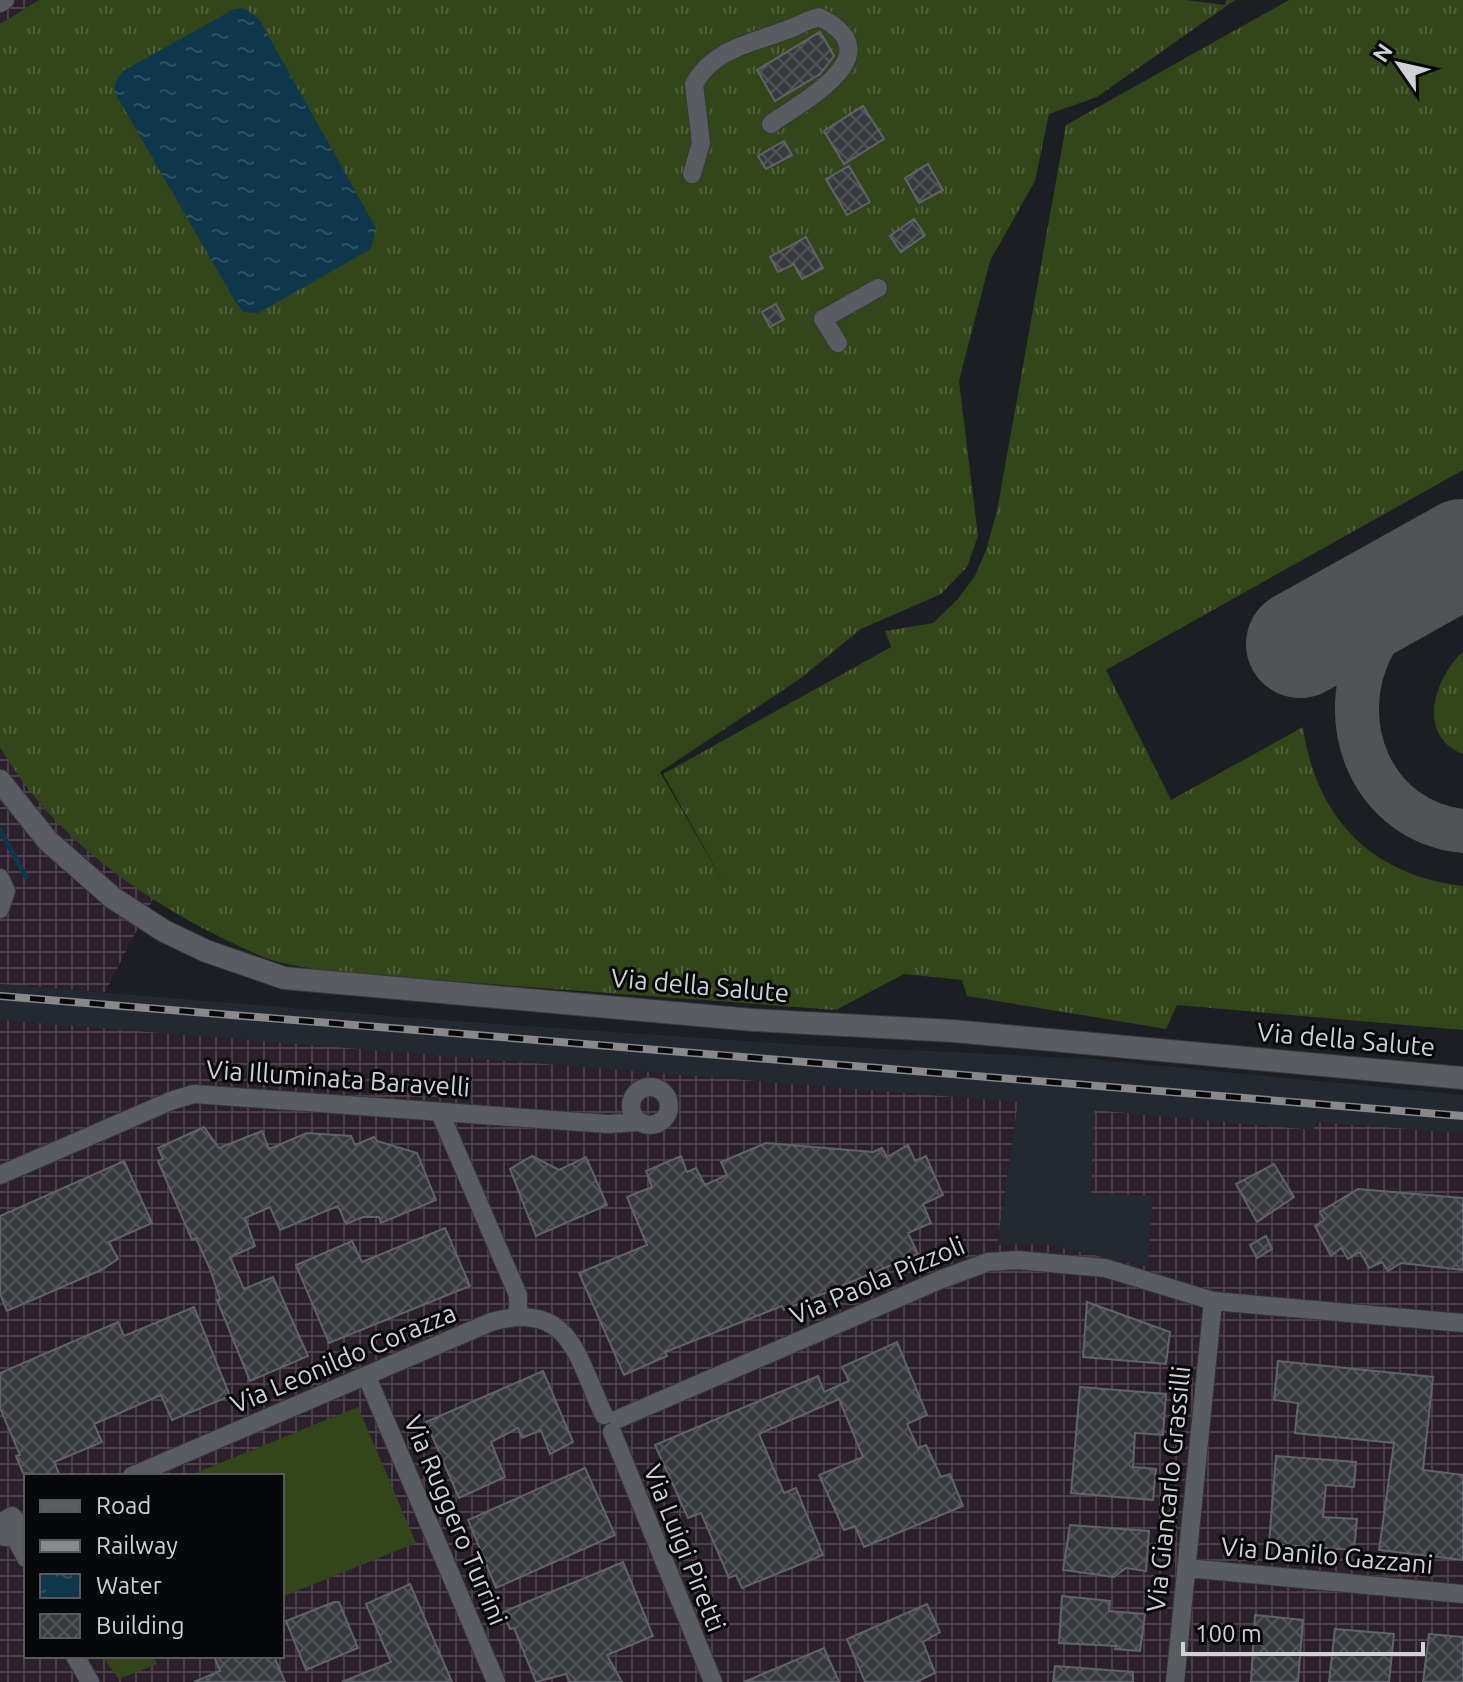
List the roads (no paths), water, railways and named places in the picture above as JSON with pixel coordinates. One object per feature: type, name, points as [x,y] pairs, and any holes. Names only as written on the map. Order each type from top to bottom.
[{"type":"street","points":[[692,174],[701,143],[694,84],[708,63],[720,54],[819,17],[841,32],[848,49],[848,62],[839,75],[771,124]]},
{"type":"street","points":[[838,343],[823,319],[878,288]]},
{"type":"street","name":"Via della Salute","points":[[0,781],[48,841],[113,898],[164,931],[206,951],[284,978],[753,1020],[953,1031],[1463,1078]]},
{"type":"street","points":[[0,878],[6,891],[0,909]]},
{"type":"street","name":"Via Illuminata Baravelli","points":[[0,1175],[173,1100],[194,1094],[608,1124],[640,1122]]},
{"type":"street","points":[[440,1113],[518,1295],[518,1315]]},
{"type":"street","name":"Via Paola Pizzoli","points":[[617,1425],[988,1262],[1017,1260],[1105,1268],[1213,1301],[1463,1323]]},
{"type":"street","name":"Via Giancarlo Grassilli","points":[[1175,1682],[1213,1301]]},
{"type":"street","name":"Via Luigi Piretti","points":[[518,1315],[548,1321],[572,1341],[594,1394],[617,1425],[713,1682]]},
{"type":"street","name":"Via Leonildo Corazza","points":[[137,1474],[491,1322],[518,1315]]},
{"type":"street","name":"Via Ruggero Turrini","points":[[367,1377],[496,1682]]},
{"type":"street","points":[[594,1394],[613,1408],[617,1425]]},
{"type":"street","points":[[9,1523],[24,1554]]},
{"type":"street","name":"Via Danilo Gazzani","points":[[1186,1568],[1463,1594]]},
{"type":"street","points":[[76,1658],[90,1682]]},
{"type":"water","points":[[244,8],[259,19],[376,228],[371,249],[258,313],[243,312],[235,301],[115,93],[115,83],[123,71],[234,9]]},
{"type":"waterway","points":[[0,830],[26,877]]},
{"type":"railway","points":[[0,996],[1463,1116]]}]
